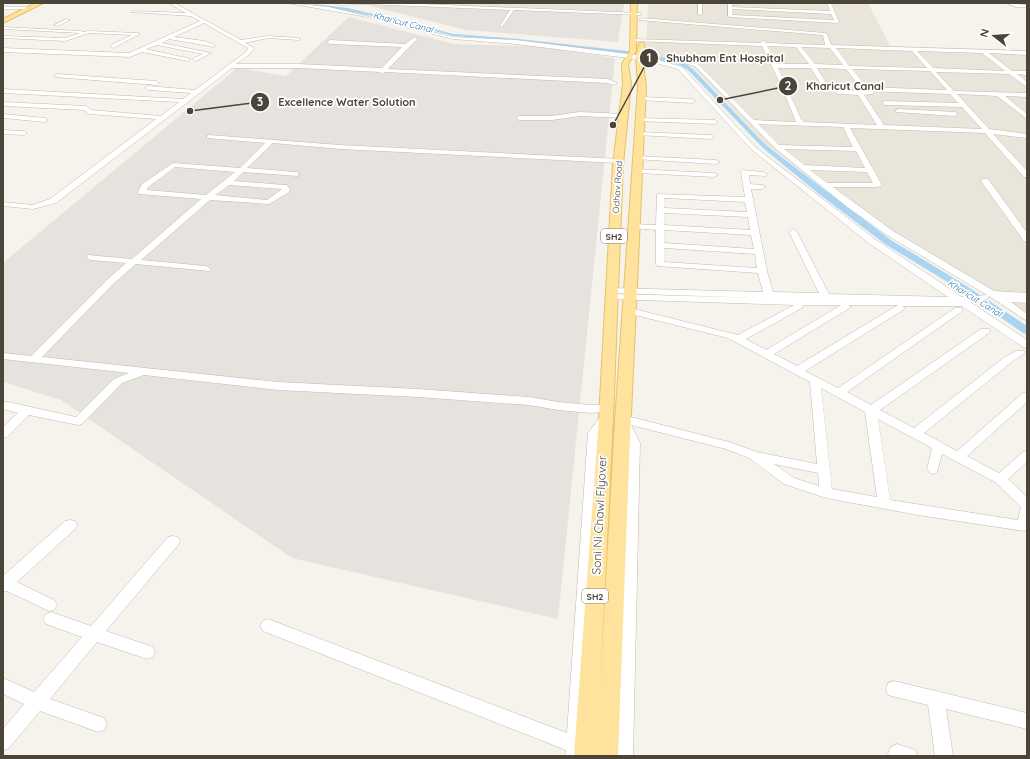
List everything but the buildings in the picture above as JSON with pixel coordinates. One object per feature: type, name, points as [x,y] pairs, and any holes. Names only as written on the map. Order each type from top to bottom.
[{"type":"main road","points":[[3,20],[14,13],[37,3]]},
{"type":"main road","points":[[3,20],[40,3]]},
{"type":"main road","name":"Odhav Road","points":[[612,423],[630,311],[642,87],[634,53],[634,39],[639,23],[634,3]]},
{"type":"main road","name":"Odhav Road","points":[[612,423],[611,294],[619,161],[627,84],[626,64],[634,53],[639,23],[640,3]]},
{"type":"main road","name":"Soni Ni Chawl Flyover","points":[[578,752],[612,423]]},
{"type":"main road","name":"Soni Ni Chawl Flyover","points":[[607,756],[612,423]]},
{"type":"street","points":[[3,7],[15,3]]},
{"type":"street","points":[[171,3],[251,48]]},
{"type":"street","points":[[289,3],[329,8],[362,15],[453,38],[516,42],[634,53],[696,65],[778,147],[802,167],[890,233],[989,297],[1027,318]]},
{"type":"street","points":[[330,3],[417,4],[499,8],[639,23],[764,44],[830,46]]},
{"type":"street","points":[[347,6],[354,3]]},
{"type":"street","points":[[367,3],[512,10],[639,23],[825,34],[830,46],[864,89],[1027,95]]},
{"type":"street","points":[[499,8],[503,3]]},
{"type":"street","points":[[700,3],[700,14]]},
{"type":"street","points":[[1008,3],[1016,6],[1027,6]]},
{"type":"street","points":[[340,4],[368,10]]},
{"type":"street","points":[[822,5],[829,4],[834,13],[837,22],[730,16],[730,6],[834,13]]},
{"type":"street","points":[[3,7],[25,8]]},
{"type":"street","points":[[502,26],[512,10]]},
{"type":"street","points":[[3,12],[14,13]]},
{"type":"street","points":[[133,12],[193,16]]},
{"type":"street","points":[[56,25],[68,20]]},
{"type":"street","points":[[3,50],[130,55],[203,22]]},
{"type":"street","points":[[634,39],[639,23]]},
{"type":"street","points":[[3,28],[80,29],[56,25],[24,24]]},
{"type":"street","points":[[31,29],[42,24]]},
{"type":"street","points":[[3,37],[65,40],[89,32],[138,34],[113,46]]},
{"type":"street","points":[[458,32],[570,43]]},
{"type":"street","points":[[168,37],[213,46]]},
{"type":"street","points":[[241,42],[268,37],[299,39]]},
{"type":"street","points":[[382,71],[402,53],[406,46],[415,38]]},
{"type":"street","points":[[330,42],[406,46]]},
{"type":"street","points":[[156,43],[208,53],[196,59]]},
{"type":"street","points":[[283,44],[289,44]]},
{"type":"street","points":[[764,44],[1027,52]]},
{"type":"street","points":[[764,44],[785,87],[798,120],[802,124]]},
{"type":"street","points":[[3,204],[33,208],[53,201],[232,66],[248,53],[251,48],[257,46]]},
{"type":"street","points":[[798,46],[813,66],[826,88]]},
{"type":"street","points":[[917,48],[984,52],[1027,52]]},
{"type":"street","points":[[917,48],[933,70],[1027,166]]},
{"type":"street","points":[[917,48],[940,70],[965,105],[1027,175]]},
{"type":"street","points":[[141,50],[188,59]]},
{"type":"street","points":[[984,52],[1027,85]]},
{"type":"street","points":[[634,53],[680,68],[753,148],[873,242],[963,302],[1024,349],[1009,359],[915,434]]},
{"type":"street","points":[[1020,53],[1027,58]]},
{"type":"street","points":[[232,66],[382,71],[627,84]]},
{"type":"street","points":[[775,66],[1027,73]]},
{"type":"street","points":[[57,76],[156,83],[148,88],[198,92]]},
{"type":"street","points":[[161,89],[170,83]]},
{"type":"street","points":[[3,91],[185,101]]},
{"type":"street","points":[[838,92],[874,93]]},
{"type":"street","points":[[860,93],[882,127]]},
{"type":"street","points":[[999,94],[1027,118]]},
{"type":"street","points":[[902,96],[915,114]]},
{"type":"street","points":[[641,99],[692,101]]},
{"type":"street","points":[[885,103],[965,105]]},
{"type":"street","points":[[3,104],[86,108],[89,112],[162,118]]},
{"type":"street","points":[[897,111],[915,114],[955,114]]},
{"type":"street","points":[[519,118],[552,118],[580,114],[624,116]]},
{"type":"street","points":[[3,116],[46,120]]},
{"type":"street","points":[[640,120],[715,122]]},
{"type":"street","points":[[753,122],[987,131],[1027,136]]},
{"type":"street","points":[[826,185],[878,186],[845,125]]},
{"type":"street","points":[[3,132],[24,133]]},
{"type":"street","points":[[639,134],[711,137]]},
{"type":"street","points":[[209,137],[340,146],[619,161]]},
{"type":"street","points":[[33,360],[110,282],[208,197],[229,183],[241,169],[271,141]]},
{"type":"street","points":[[778,147],[814,146],[858,150]]},
{"type":"street","points":[[672,173],[673,150]]},
{"type":"street","points":[[697,152],[698,161]]},
{"type":"street","points":[[637,158],[716,162]]},
{"type":"street","points":[[229,183],[284,187],[286,190],[269,202],[142,192],[145,186],[173,165],[295,174]]},
{"type":"street","points":[[802,167],[869,170]]},
{"type":"street","points":[[637,171],[714,175]]},
{"type":"street","points":[[763,174],[745,172],[762,271],[769,296]]},
{"type":"street","points":[[985,181],[1027,239]]},
{"type":"street","points":[[747,186],[762,187]]},
{"type":"street","points":[[749,200],[660,196],[660,264],[762,271]]},
{"type":"street","points":[[660,210],[752,215]]},
{"type":"street","points":[[634,226],[756,233]]},
{"type":"street","points":[[793,232],[826,297]]},
{"type":"street","points":[[660,245],[759,252]]},
{"type":"street","points":[[91,257],[206,268]]},
{"type":"street","points":[[611,294],[804,302],[963,302],[989,297],[1027,296]]},
{"type":"street","points":[[631,295],[826,297],[963,302]]},
{"type":"street","points":[[989,297],[1027,300]]},
{"type":"street","points":[[838,393],[963,302]]},
{"type":"street","points":[[738,340],[799,306]]},
{"type":"street","points":[[766,354],[846,307]]},
{"type":"street","points":[[797,371],[900,308]]},
{"type":"street","points":[[630,311],[732,336],[1000,479],[1027,505]]},
{"type":"street","points":[[871,411],[985,331]]},
{"type":"street","points":[[3,356],[278,386],[418,393],[529,401],[558,406],[591,409],[612,423],[634,443],[624,756]]},
{"type":"street","points":[[3,405],[78,421],[118,381],[142,372]]},
{"type":"street","points":[[815,380],[826,493]]},
{"type":"street","points":[[958,456],[1027,396]]},
{"type":"street","points":[[3,434],[27,411]]},
{"type":"street","points":[[871,411],[884,504]]},
{"type":"street","points":[[612,423],[729,446],[753,455],[824,470]]},
{"type":"street","points":[[933,469],[938,446]]},
{"type":"street","points":[[1000,479],[1027,454]]},
{"type":"street","points":[[753,455],[789,481],[826,493],[884,504],[1024,526],[1027,508]]},
{"type":"street","points":[[70,525],[4,584],[50,612],[96,633],[147,652]]},
{"type":"street","points":[[3,742],[173,541]]},
{"type":"street","points":[[268,626],[578,752]]},
{"type":"street","points":[[3,686],[37,702],[98,724]]},
{"type":"street","points":[[894,689],[1027,721]]},
{"type":"street","points":[[936,699],[944,756]]},
{"type":"shaded area","points":[[373,3],[624,3],[618,42],[466,30],[370,6]]},
{"type":"shaded area","points":[[648,3],[868,3],[890,46],[1027,50],[1027,322],[866,220],[767,145],[692,66],[646,53]]},
{"type":"shaded area","points":[[349,17],[454,44],[532,46],[615,58],[558,619],[292,558],[61,400],[3,382],[3,263],[237,68],[286,76]]},
{"type":"waterway","name":"Kharicut Canal","points":[[308,3],[348,9],[454,35],[519,40],[645,55],[682,64],[691,70],[765,147],[822,192],[888,242],[962,287],[1027,331]]},
{"type":"place","name":"Kharicut Canal","points":[[720,100]]},
{"type":"place","name":"Excellence Water Solution","points":[[190,111]]},
{"type":"place","name":"Shubham Ent Hospital","points":[[613,125]]}]
